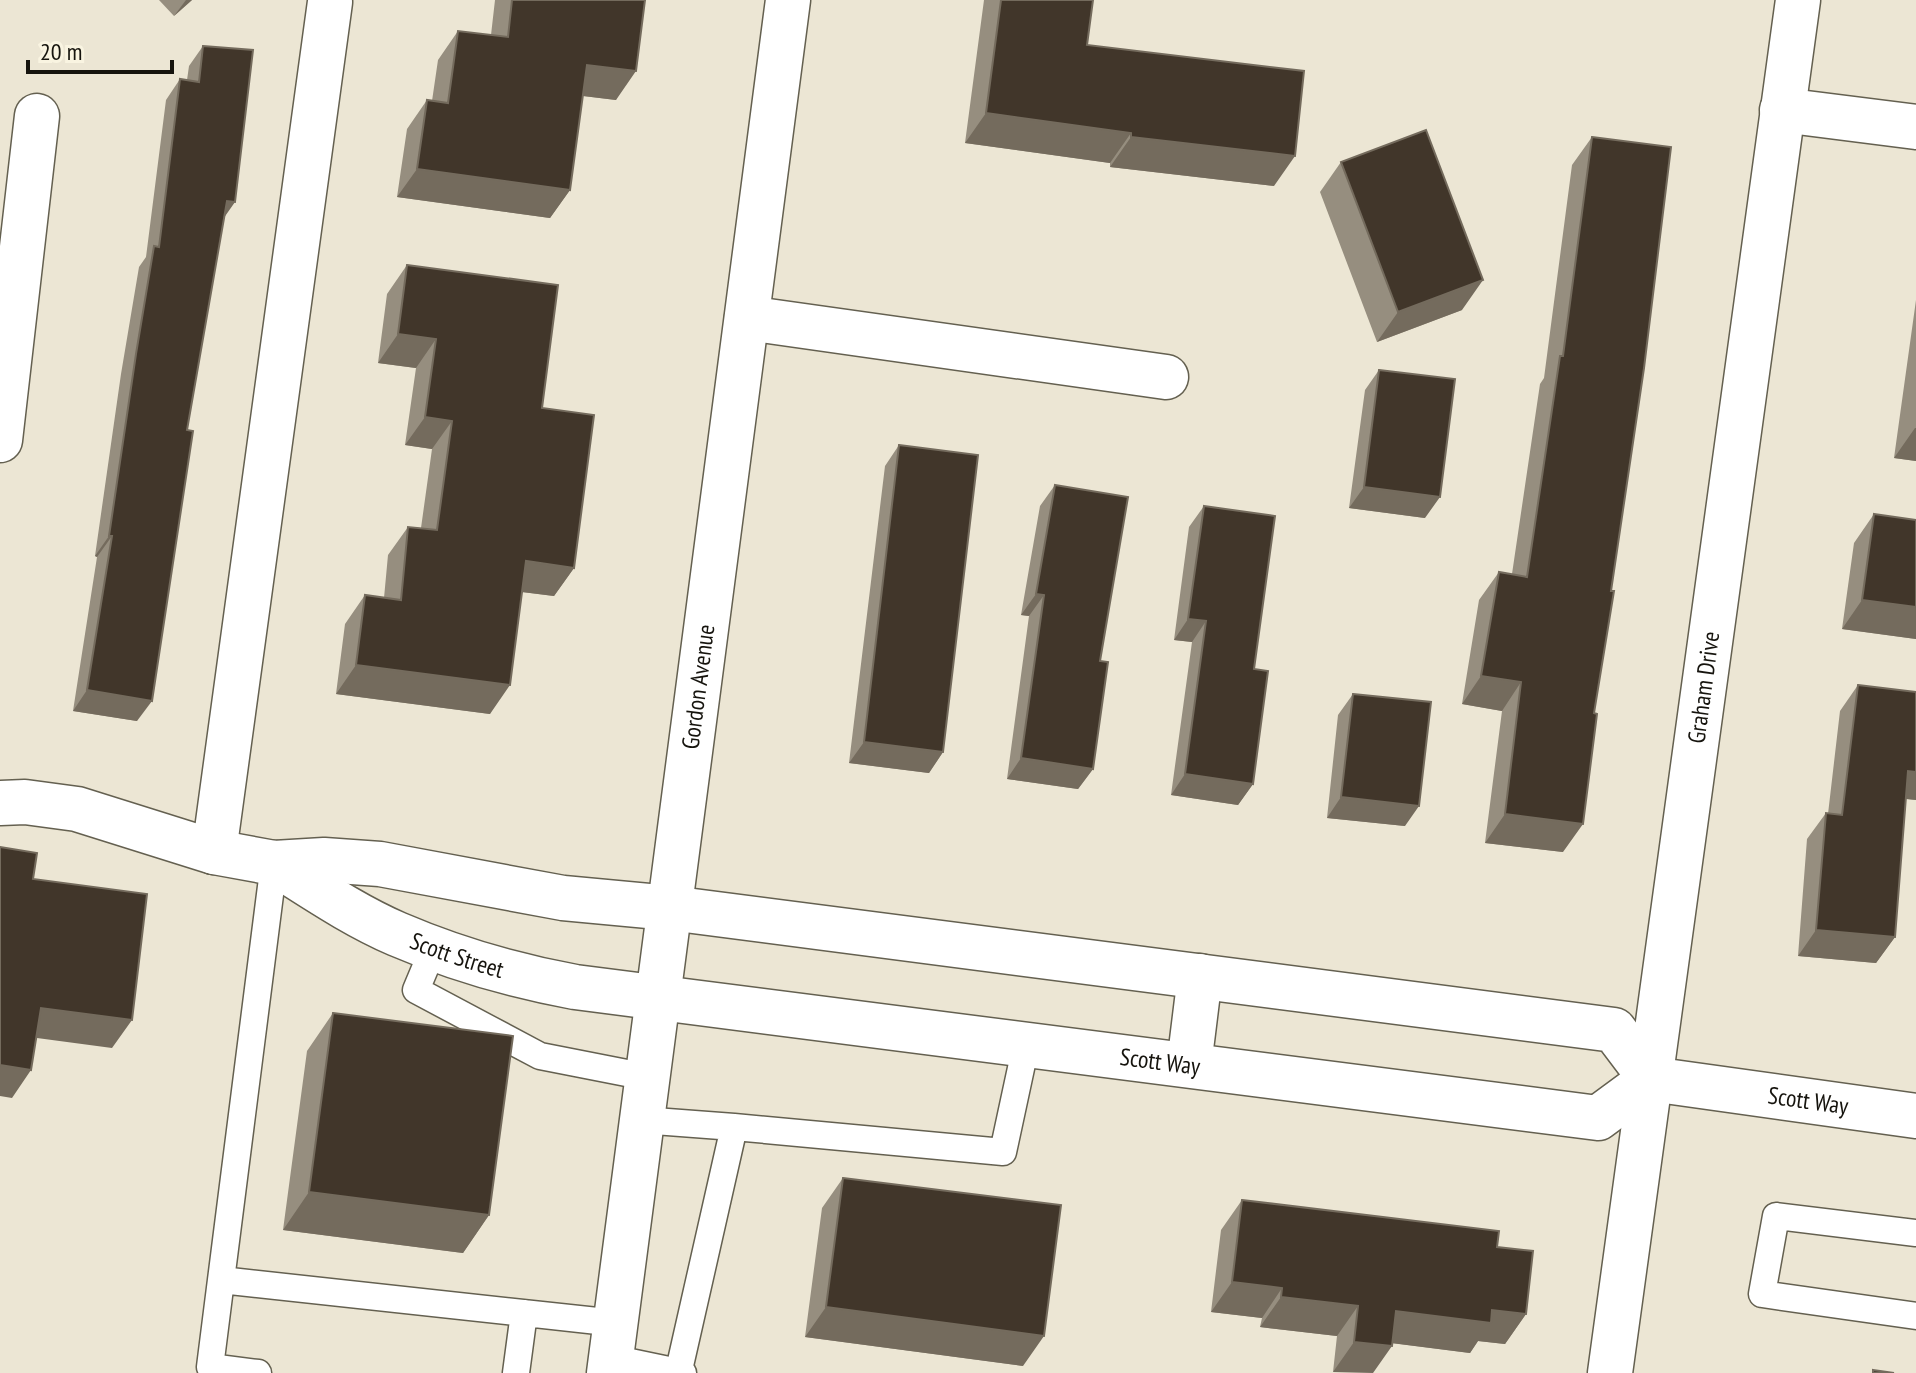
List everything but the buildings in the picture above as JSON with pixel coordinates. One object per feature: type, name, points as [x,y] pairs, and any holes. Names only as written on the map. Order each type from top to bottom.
[{"type":"street","name":"Gordon Avenue","points":[[612,1351],[788,0]]},
{"type":"street","name":"Graham Drive","points":[[1610,1373],[1798,0]]},
{"type":"street","points":[[214,852],[330,2]]},
{"type":"street","points":[[1782,110],[1916,127]]},
{"type":"street","points":[[0,440],[37,116]]},
{"type":"street","points":[[747,318],[1166,377]]},
{"type":"street","name":"Scott Street","points":[[0,803],[25,802],[77,809],[214,852],[274,863],[324,860],[380,864],[563,898],[670,908]]},
{"type":"street","name":"Scott Street","points":[[274,863],[339,905],[434,947],[561,984],[657,997]]},
{"type":"street","points":[[670,908],[1614,1030],[1651,1079]]},
{"type":"street","points":[[1189,1065],[1200,976]]},
{"type":"street","name":"Scott Way","points":[[657,997],[1598,1118],[1651,1079],[1916,1116]]},
{"type":"lane","points":[[258,1373],[210,1367],[274,863]]},
{"type":"lane","points":[[434,947],[416,990],[540,1056],[647,1077]]},
{"type":"lane","points":[[641,1120],[1003,1152],[1026,1045]]},
{"type":"lane","points":[[221,1280],[524,1313],[612,1351],[681,1372],[734,1127]]},
{"type":"lane","points":[[1916,1233],[1776,1216],[1762,1294],[1916,1316]]},
{"type":"lane","points":[[516,1373],[524,1313]]}]
